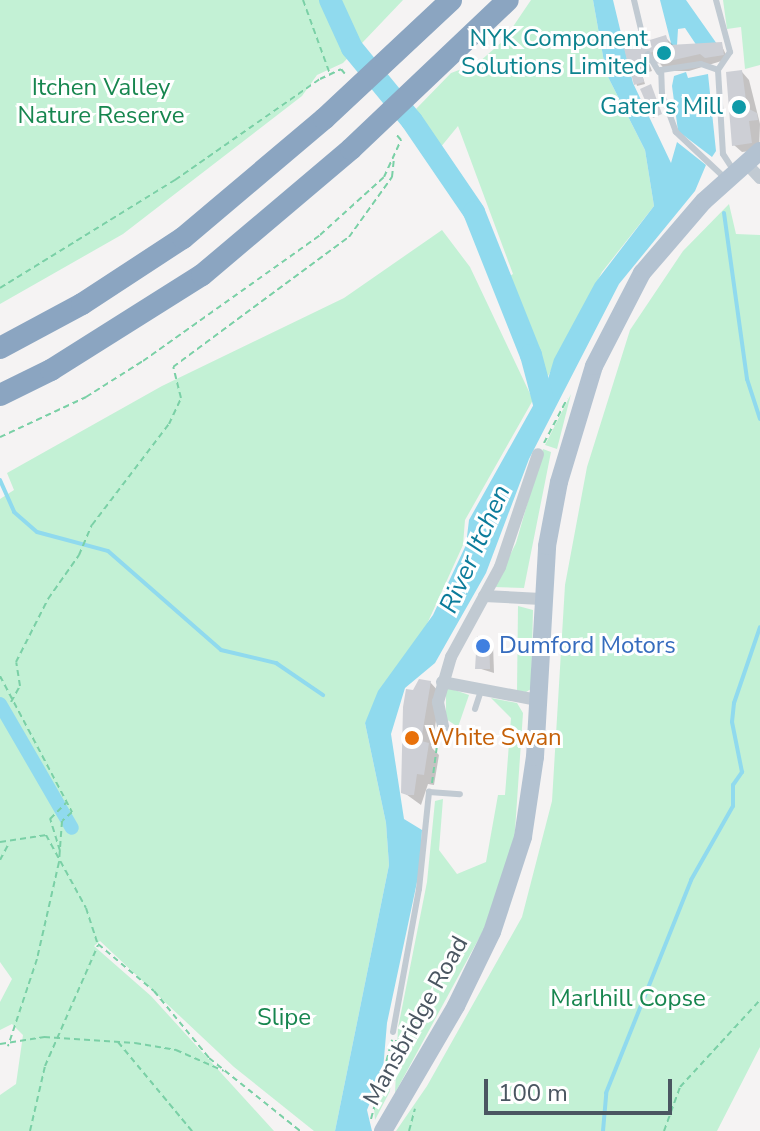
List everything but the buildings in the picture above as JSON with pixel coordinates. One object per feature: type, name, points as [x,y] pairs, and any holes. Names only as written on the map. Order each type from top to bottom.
[{"type":"highway","points":[[0,348],[82,304],[183,238],[324,119],[451,0]]},
{"type":"highway","points":[[0,395],[64,362],[202,275],[351,149],[508,0]]},
{"type":"main road","name":"Mansbridge Road","points":[[383,1131],[456,1006],[492,932],[523,837],[537,700],[541,599],[559,482],[607,333],[642,273],[741,166]]},
{"type":"street","points":[[741,166],[760,178]]},
{"type":"street","points":[[443,726],[437,713],[442,682],[510,541],[538,454]]},
{"type":"street","points":[[484,596],[507,601],[541,599]]},
{"type":"street","points":[[442,682],[537,700]]},
{"type":"lane","points":[[634,0],[644,42]]},
{"type":"lane","points":[[716,0],[730,52],[718,70],[723,154],[741,166]]},
{"type":"lane","points":[[648,54],[659,72],[676,132],[741,166]]},
{"type":"lane","points":[[659,72],[701,64],[718,70]]},
{"type":"lane","points":[[475,709],[481,690]]},
{"type":"lane","points":[[443,726],[468,737]]},
{"type":"lane","points":[[393,1032],[419,889],[429,792],[460,794]]},
{"type":"path","points":[[303,0],[330,75]]},
{"type":"path","points":[[11,702],[20,686],[16,662],[88,536],[169,424],[181,398],[173,367],[349,237],[392,177],[395,153]]},
{"type":"path","points":[[538,454],[571,391]]},
{"type":"path","points":[[0,676],[11,702],[72,812],[62,821],[59,862],[37,959],[8,1046]]},
{"type":"path","points":[[429,792],[443,726]]},
{"type":"path","points":[[60,852],[50,819],[67,802]]},
{"type":"path","points":[[0,842],[46,835],[86,908],[98,944],[154,991],[209,1058],[298,1131]]},
{"type":"path","points":[[0,860],[10,841]]},
{"type":"path","points":[[30,1131],[57,1039],[98,944]]},
{"type":"path","points":[[664,1131],[680,1087],[760,1000]]},
{"type":"path","points":[[392,1094],[398,1044],[393,1032]]},
{"type":"path","points":[[376,1131],[371,1111],[393,1032]]},
{"type":"path","points":[[0,1044],[8,1046],[57,1039],[117,1041],[176,1050],[231,1074]]},
{"type":"path","points":[[117,1041],[192,1131]]},
{"type":"path","points":[[409,1131],[418,1100]]},
{"type":"green space","name":"Itchen Valley Nature Reserve","points":[[0,0],[403,0],[343,63],[317,75],[302,96],[123,234],[0,304]]},
{"type":"green space","points":[[531,0],[593,0],[606,73],[645,150],[654,206],[602,272],[546,380],[505,279],[513,274],[458,126],[440,148],[416,109],[451,73],[478,63],[504,40]]},
{"type":"green space","points":[[723,0],[760,0],[760,65],[745,69],[741,27],[727,29]]},
{"type":"green space","name":"Marlhill Copse","points":[[729,204],[736,234],[760,235],[760,1047],[717,1131],[396,1131],[427,1086],[522,917],[552,801],[565,585],[587,467],[630,330],[683,251]]},
{"type":"green space","name":"Slipe","points":[[442,230],[470,267],[533,400],[465,520],[463,545],[422,635],[399,663],[365,723],[386,823],[389,865],[335,1131],[314,1131],[234,1067],[100,941],[94,946],[151,996],[274,1131],[0,1131],[0,1095],[16,1084],[23,1035],[12,1024],[0,1030],[0,1002],[12,979],[0,962],[0,499],[14,490],[7,473],[162,386],[344,298]]},
{"type":"green space","points":[[571,394],[557,449],[545,445]]},
{"type":"green space","points":[[543,449],[551,452],[524,588],[494,587],[516,543]]},
{"type":"green space","points":[[518,606],[533,610],[531,689],[526,692],[517,691]]},
{"type":"green space","points":[[446,687],[469,695],[458,727],[446,719]]},
{"type":"green space","points":[[491,698],[517,703],[523,713],[514,845],[484,929],[395,1093],[398,1028],[427,882],[435,801],[443,799],[439,850],[457,874],[486,862],[498,795],[505,795],[511,718]]},
{"type":"green space","points":[[394,1041],[390,1091],[375,1120],[374,1108]]},
{"type":"water","name":"River Itchen","points":[[593,0],[613,0],[633,83],[671,163],[677,142],[706,165],[695,191],[619,284],[529,459],[486,573],[435,663],[405,688],[391,734],[404,819],[422,830],[420,868],[387,1023],[383,1070],[367,1110],[372,1131],[335,1131],[389,865],[386,823],[365,723],[378,691],[433,615],[466,545],[469,520],[548,379],[554,359],[595,283],[654,206],[645,150],[606,73]]},
{"type":"water","points":[[660,0],[686,0],[717,44],[697,46],[685,28],[678,29],[677,45],[672,47]]},
{"type":"water","points":[[686,72],[688,78],[708,74],[716,151],[712,157],[678,131],[672,86],[674,76]]},
{"type":"waterway","points":[[330,0],[352,48],[412,121],[474,212],[531,355],[544,404]]},
{"type":"waterway","points":[[724,213],[747,379],[760,419]]},
{"type":"waterway","points":[[0,480],[14,512],[37,532],[108,551],[221,650],[276,663],[323,695]]},
{"type":"waterway","points":[[603,1131],[606,1093],[691,880],[733,806],[733,785],[742,772],[732,722],[734,703],[760,627]]},
{"type":"waterway","points":[[0,704],[72,828]]},
{"type":"place","name":"NYK Component Solutions Limited","points":[[664,53]]},
{"type":"place","name":"Gater's Mill","points":[[739,107]]},
{"type":"place","name":"Dumford Motors","points":[[483,646]]},
{"type":"place","name":"White Swan","points":[[412,738]]}]
